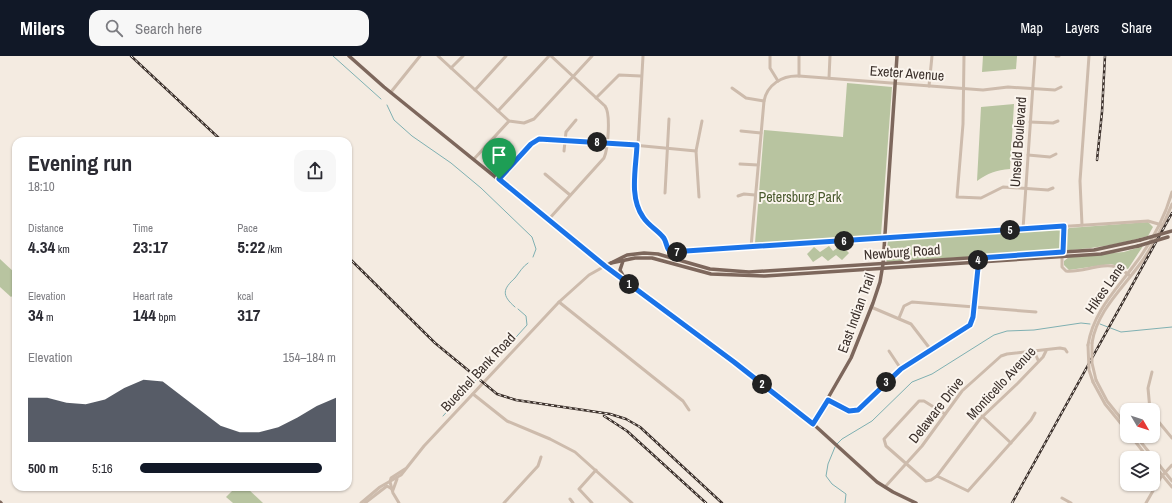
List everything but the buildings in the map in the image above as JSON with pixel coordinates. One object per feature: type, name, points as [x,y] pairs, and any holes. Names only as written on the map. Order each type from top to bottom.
[{"type":"main road","points":[[350,56],[391,92],[605,266],[734,362],[813,424],[885,487],[916,503]]},
{"type":"main road","name":"East Indian Trail","points":[[813,424],[848,365],[872,307],[883,269],[897,56]]},
{"type":"main road","name":"Newburg Road","points":[[611,263],[624,260],[652,258],[711,274],[739,276],[883,269],[1094,250],[1172,231]]},
{"type":"main road","name":"Newburg Road","points":[[605,266],[627,255],[644,252],[658,254],[710,269],[734,272],[786,271],[883,264],[1062,257],[1101,254],[1138,246],[1170,236]]},
{"type":"main road","points":[[624,260],[620,270],[628,283]]},
{"type":"street","points":[[391,92],[420,56]]},
{"type":"street","points":[[438,56],[509,121],[524,123],[532,121],[592,56]]},
{"type":"street","points":[[451,68],[463,56]]},
{"type":"street","points":[[475,90],[506,56]]},
{"type":"street","points":[[498,111],[550,56],[607,108],[607,143],[604,158],[549,219]]},
{"type":"street","points":[[643,56],[634,190],[636,203],[644,218],[664,239],[669,252],[1148,221],[1160,224]]},
{"type":"street","points":[[751,247],[764,101],[768,90],[778,81],[770,68],[770,56]]},
{"type":"street","points":[[799,56],[799,76]]},
{"type":"street","points":[[828,78],[830,56]]},
{"type":"street","points":[[930,86],[932,56]]},
{"type":"street","points":[[964,56],[963,124],[958,197],[981,198],[1003,187],[1048,190],[1053,188]]},
{"type":"street","name":"Unseld Boulevard","points":[[1023,229],[1035,56]]},
{"type":"street","points":[[1082,225],[1080,181],[1089,56]]},
{"type":"street","points":[[596,98],[619,76],[641,76]]},
{"type":"street","name":"Exeter Avenue","points":[[778,81],[790,76],[799,76],[988,90],[1008,87],[1055,90],[1061,87]]},
{"type":"street","points":[[732,88],[743,96],[764,101]]},
{"type":"street","points":[[665,193],[669,119]]},
{"type":"street","points":[[564,151],[566,131],[576,120]]},
{"type":"street","points":[[474,159],[509,121]]},
{"type":"street","points":[[699,197],[696,151],[702,121]]},
{"type":"street","points":[[1030,122],[1053,123],[1058,121]]},
{"type":"street","points":[[741,131],[761,133]]},
{"type":"street","points":[[499,179],[536,141],[541,139],[637,145],[696,151]]},
{"type":"street","points":[[1028,155],[1050,156],[1056,154]]},
{"type":"street","points":[[740,164],[758,165]]},
{"type":"street","points":[[545,174],[570,195]]},
{"type":"street","points":[[1160,224],[1172,192]]},
{"type":"street","points":[[738,196],[744,194],[756,195]]},
{"type":"street","points":[[1160,224],[1172,204]]},
{"type":"street","name":"Hikes Lane","points":[[1120,417],[1107,401],[1089,370],[1088,345],[1098,314],[1144,257],[1160,224]]},
{"type":"street","points":[[1063,252],[1064,226]]},
{"type":"street","points":[[1062,257],[1062,267],[1066,271],[1075,272],[1109,266],[1117,267],[1129,275]]},
{"type":"street","points":[[828,400],[849,411],[855,411],[901,369],[970,325],[973,317],[978,260]]},
{"type":"street","name":"Buechel Bank Road","points":[[390,482],[398,477],[559,302],[589,275],[605,266]]},
{"type":"street","name":"Hikes Lane","points":[[1120,422],[1105,404],[1095,381],[1092,363],[1092,343],[1094,333],[1102,313],[1129,275]]},
{"type":"street","points":[[559,302],[684,401],[689,410]]},
{"type":"street","points":[[899,318],[904,306],[911,302],[1036,312]]},
{"type":"street","points":[[872,307],[899,318],[913,326],[931,350]]},
{"type":"street","name":"Delaware Drive","points":[[885,487],[931,434],[970,383],[1001,356],[1063,348],[1067,352]]},
{"type":"street","points":[[889,351],[901,369]]},
{"type":"street","points":[[1034,351],[1038,360]]},
{"type":"street","name":"Monticello Avenue","points":[[937,476],[982,416],[1018,383],[1046,351]]},
{"type":"street","points":[[1149,403],[1148,388],[1152,372]]},
{"type":"street","points":[[473,394],[507,421],[575,452],[632,503]]},
{"type":"street","points":[[945,414],[924,401],[919,401],[885,438],[884,442],[886,446],[924,480],[931,480],[937,476],[968,492],[1034,418],[1035,413]]},
{"type":"street","points":[[982,416],[1011,443]]},
{"type":"street","points":[[1160,423],[1172,438]]},
{"type":"street","points":[[1136,443],[1143,451]]},
{"type":"street","points":[[1141,443],[1172,487]]},
{"type":"street","points":[[504,503],[538,466],[541,457]]},
{"type":"street","points":[[1146,503],[1163,474],[1172,465]]},
{"type":"street","points":[[361,503],[390,482],[391,478],[405,468]]},
{"type":"street","points":[[592,503],[579,490],[596,470]]},
{"type":"street","points":[[1160,471],[1172,481]]},
{"type":"street","points":[[392,491],[398,477]]},
{"type":"street","points":[[390,482],[392,491]]},
{"type":"street","points":[[365,503],[387,486],[392,491],[399,503]]},
{"type":"street","points":[[570,498],[573,503]]},
{"type":"street","points":[[1062,498],[1071,503]]},
{"type":"green space","points":[[983,56],[1017,56],[1016,69],[982,72]]},
{"type":"green space","name":"Petersburg Park","points":[[847,83],[892,87],[881,235],[755,243],[764,130],[843,137]]},
{"type":"green space","points":[[1014,104],[1010,169],[992,172],[977,181],[981,107]]},
{"type":"green space","points":[[1148,222],[1153,227],[1148,236],[1091,248],[1067,250],[1064,246],[1065,232],[1069,228]]},
{"type":"green space","points":[[1058,229],[1062,231],[1061,247],[1056,251],[887,262],[886,259],[888,240]]},
{"type":"green space","points":[[841,245],[849,253],[842,260],[836,255],[828,261],[822,256],[813,262],[807,254],[814,247],[820,252],[829,246],[833,251]]},
{"type":"green space","points":[[1143,246],[1128,269],[1111,264],[1069,270],[1064,265],[1064,261],[1069,257],[1124,252]]},
{"type":"green space","points":[[0,259],[12,270],[12,296],[11,297],[0,287]]},
{"type":"green space","points":[[232,491],[250,491],[263,503],[233,503],[226,497]]},
{"type":"waterway","points":[[333,56],[381,99]]},
{"type":"waterway","points":[[387,105],[394,120],[412,136],[451,163],[481,188],[532,237],[536,249],[533,257]]},
{"type":"waterway","points":[[515,307],[507,299],[505,292],[508,285],[528,263]]},
{"type":"waterway","points":[[479,378],[527,325],[526,316],[518,309]]},
{"type":"waterway","points":[[837,444],[842,439],[872,421],[912,382],[932,374],[994,335],[1007,331],[1034,330],[1081,323],[1090,324]]},
{"type":"waterway","points":[[1100,324],[1121,332],[1172,327]]},
{"type":"waterway","points":[[443,416],[476,380]]},
{"type":"waterway","points":[[835,447],[828,464],[826,476],[832,484],[846,494],[845,503]]},
{"type":"railway","points":[[131,56],[218,137]]},
{"type":"railway","points":[[1097,160],[1102,112],[1105,56]]},
{"type":"railway","points":[[1012,503],[1172,213]]},
{"type":"railway","points":[[352,261],[435,343],[497,394],[516,400],[610,414],[626,419],[640,427],[722,503]]},
{"type":"railway","points":[[604,416],[627,431],[706,503]]},
{"type":"route","points":[[539,139],[637,145],[634,190],[635,200],[641,214],[662,236],[670,252],[1064,226],[1063,252],[979,258],[973,317],[970,325],[901,369],[858,410],[854,412],[849,411],[828,400],[813,424],[734,362],[605,266],[499,179],[531,144],[539,139]]}]
